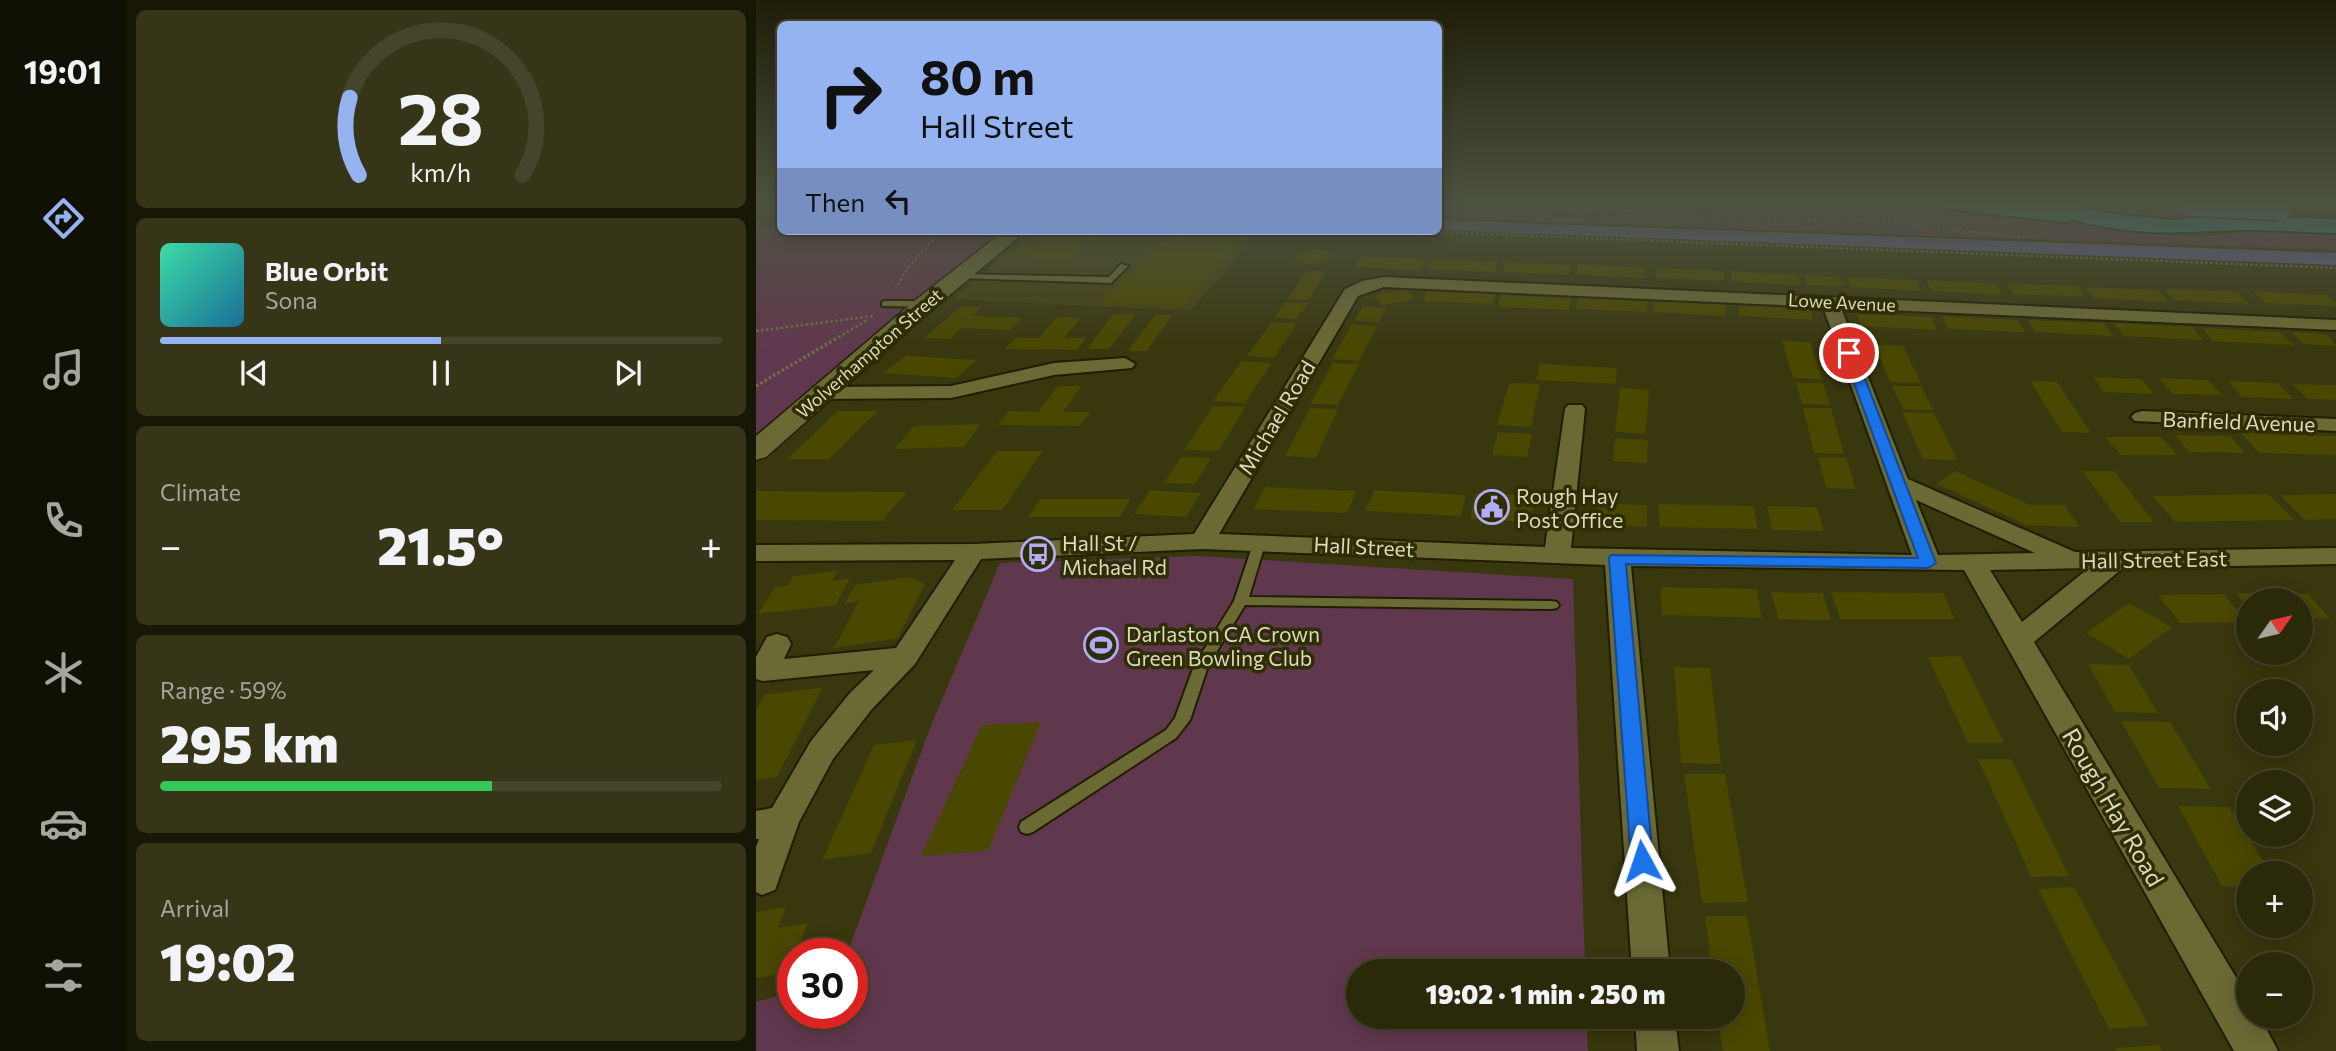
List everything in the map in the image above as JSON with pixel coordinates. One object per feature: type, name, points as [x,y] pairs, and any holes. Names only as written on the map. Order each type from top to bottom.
[{"type":"street","name":"Wolverhampton Street","points":[[756,451],[917,311],[991,251]]},
{"type":"street","name":"Lowe Avenue","points":[[1350,293],[1384,282],[2336,325]]},
{"type":"street","name":"Michael Road","points":[[1202,541],[1350,293]]},
{"type":"street","points":[[1830,302],[1928,563]]},
{"type":"street","points":[[821,393],[951,393],[1054,369],[1125,363]]},
{"type":"street","points":[[1557,556],[1575,409]]},
{"type":"street","name":"Banfield Avenue","points":[[2142,417],[2336,425]]},
{"type":"street","points":[[1896,482],[2072,561]]},
{"type":"street","name":"Hall Street","points":[[756,553],[974,552],[1202,541],[1260,541],[1617,558],[1973,563]]},
{"type":"street","points":[[762,879],[769,823],[861,701],[905,657],[974,552]]},
{"type":"street","name":"Hall Street East","points":[[1973,563],[2336,556]]},
{"type":"street","points":[[1617,558],[1650,959]]},
{"type":"street","points":[[2017,641],[2116,560]]},
{"type":"street","name":"Rough Hay Road","points":[[1973,563],[2257,1051]]},
{"type":"street","points":[[777,644],[763,671],[905,657]]},
{"type":"street","points":[[1656,1029],[1658,1051]]},
{"type":"lane","points":[[960,276],[1111,280],[1124,266]]},
{"type":"lane","points":[[885,304],[917,311]]},
{"type":"lane","points":[[1027,827],[1171,734],[1182,720],[1201,666],[1241,601],[1260,541]]},
{"type":"lane","points":[[1241,601],[1552,605]]},
{"type":"path","points":[[756,386],[873,317],[923,251]]},
{"type":"path","points":[[1912,251],[2336,268]]},
{"type":"path","points":[[756,331],[917,311]]},
{"type":"shaded area","points":[[756,251],[975,251],[756,436]]},
{"type":"shaded area","points":[[1010,251],[1242,251],[1190,311],[953,299]]},
{"type":"shaded area","points":[[1197,556],[1573,579],[1585,959],[1346,959],[1346,1029],[1587,1029],[1588,1051],[756,1051],[756,1002],[777,996],[777,1029],[868,1029],[868,938],[853,938],[930,728],[1000,563]]},
{"type":"building","points":[[1023,251],[1075,251],[1067,258],[1017,256]]},
{"type":"building","points":[[1153,251],[1231,251],[1183,307],[1099,303]]},
{"type":"building","points":[[1307,251],[1323,251],[1335,256],[1311,265],[1292,256]]},
{"type":"building","points":[[1361,256],[1425,259],[1420,270],[1354,267]]},
{"type":"building","points":[[1433,259],[1498,262],[1494,272],[1428,269]]},
{"type":"building","points":[[1506,262],[1571,265],[1569,275],[1502,272]]},
{"type":"building","points":[[1578,264],[1645,268],[1644,278],[1576,275]]},
{"type":"building","points":[[1657,268],[1724,271],[1724,281],[1656,278]]},
{"type":"building","points":[[1306,271],[1326,271],[1309,300],[1288,299]]},
{"type":"building","points":[[1731,271],[1798,275],[1801,285],[1731,282]]},
{"type":"building","points":[[1805,275],[1839,277],[1842,286],[1807,285]]},
{"type":"building","points":[[1847,277],[1916,280],[1921,291],[1850,287]]},
{"type":"building","points":[[1926,280],[1996,284],[2003,295],[1931,291]]},
{"type":"building","points":[[2006,283],[2077,286],[2085,297],[2013,294]]},
{"type":"building","points":[[2085,287],[2158,290],[2167,302],[2094,298]]},
{"type":"building","points":[[1407,289],[1415,299],[1382,305],[1375,295]]},
{"type":"building","points":[[2164,289],[2237,292],[2249,304],[2174,300]]},
{"type":"building","points":[[1428,291],[1496,293],[1492,304],[1423,301]]},
{"type":"building","points":[[2253,291],[2327,295],[2336,306],[2265,303]]},
{"type":"building","points":[[1501,295],[1571,298],[1568,310],[1497,307]]},
{"type":"building","points":[[1578,297],[1648,301],[1647,312],[1576,309]]},
{"type":"building","points":[[1654,301],[1725,304],[1726,316],[1653,312]]},
{"type":"building","points":[[1285,302],[1308,303],[1297,319],[1274,318]]},
{"type":"building","points":[[1739,304],[1811,308],[1813,320],[1739,316]]},
{"type":"building","points":[[1363,306],[1387,308],[1378,322],[1354,321]]},
{"type":"building","points":[[960,307],[982,307],[972,316],[1023,318],[1010,330],[961,328],[950,339],[924,338]]},
{"type":"building","points":[[1857,313],[1932,317],[1937,330],[1861,326]]},
{"type":"building","points":[[1114,314],[1136,314],[1109,349],[1087,349]]},
{"type":"building","points":[[1155,315],[1172,315],[1147,351],[1128,351]]},
{"type":"building","points":[[1942,316],[2017,320],[2025,332],[1948,329]]},
{"type":"building","points":[[1057,317],[1081,318],[1064,338],[1086,338],[1077,350],[1005,349],[1016,338],[1039,338]]},
{"type":"building","points":[[2028,320],[2104,323],[2113,336],[2035,332]]},
{"type":"building","points":[[1272,322],[1297,323],[1274,358],[1247,356]]},
{"type":"building","points":[[2114,323],[2192,327],[2203,340],[2124,336]]},
{"type":"building","points":[[1352,324],[1377,326],[1359,361],[1332,359]]},
{"type":"building","points":[[2202,328],[2280,332],[2294,345],[2213,341]]},
{"type":"building","points":[[2291,332],[2326,334],[2336,346],[2304,344]]},
{"type":"building","points":[[1782,341],[1810,342],[1822,379],[1793,378]]},
{"type":"building","points":[[1874,345],[1903,346],[1921,383],[1890,382]]},
{"type":"building","points":[[906,356],[977,360],[956,378],[883,373]]},
{"type":"building","points":[[1242,361],[1272,363],[1245,403],[1213,401]]},
{"type":"building","points":[[1333,363],[1359,364],[1338,405],[1310,404]]},
{"type":"building","points":[[1540,364],[1617,368],[1616,384],[1536,380]]},
{"type":"building","points":[[2093,377],[2142,379],[2154,394],[2104,392]]},
{"type":"building","points":[[2159,378],[2208,380],[2222,395],[2172,394]]},
{"type":"building","points":[[2030,381],[2057,382],[2091,433],[2062,432]]},
{"type":"building","points":[[2228,381],[2277,383],[2293,399],[2242,397]]},
{"type":"building","points":[[1509,383],[1540,384],[1531,427],[1497,425]]},
{"type":"building","points":[[1796,383],[1823,383],[1830,405],[1802,404]]},
{"type":"building","points":[[2292,384],[2336,385],[2336,400],[2308,399]]},
{"type":"building","points":[[1058,386],[1082,386],[1063,412],[1091,412],[1080,426],[997,425],[1009,411],[1038,412]]},
{"type":"building","points":[[1892,386],[1921,386],[1933,410],[1903,409]]},
{"type":"building","points":[[1620,388],[1649,390],[1646,434],[1615,432]]},
{"type":"building","points":[[1213,406],[1245,407],[1219,451],[1184,450]]},
{"type":"building","points":[[1310,408],[1338,409],[1316,458],[1285,456]]},
{"type":"building","points":[[1803,408],[1831,408],[1844,454],[1814,453]]},
{"type":"building","points":[[838,411],[878,411],[829,459],[787,459]]},
{"type":"building","points":[[1902,412],[1934,413],[1957,460],[1923,459]]},
{"type":"building","points":[[981,424],[964,447],[894,449],[914,426]]},
{"type":"building","points":[[1498,432],[1532,434],[1527,457],[1492,455]]},
{"type":"building","points":[[2241,433],[2336,436],[2336,455],[2259,453]]},
{"type":"building","points":[[2175,435],[2230,436],[2245,453],[2189,452]]},
{"type":"building","points":[[2105,437],[2161,437],[2177,455],[2121,455]]},
{"type":"building","points":[[1615,438],[1648,440],[1647,463],[1613,461]]},
{"type":"building","points":[[997,451],[1043,451],[1002,510],[952,510]]},
{"type":"building","points":[[1181,457],[1211,458],[1195,484],[1164,483]]},
{"type":"building","points":[[1818,457],[1846,458],[1856,489],[1826,488]]},
{"type":"building","points":[[1955,471],[2030,505],[2064,505],[2080,527],[2026,525],[1937,484]]},
{"type":"building","points":[[2082,471],[2114,471],[2154,522],[2120,522]]},
{"type":"building","points":[[1265,487],[1356,491],[1347,513],[1254,509]]},
{"type":"building","points":[[1150,490],[1201,493],[1186,517],[1134,514]]},
{"type":"building","points":[[1374,490],[1466,495],[1461,516],[1365,511]]},
{"type":"building","points":[[756,491],[907,492],[882,521],[756,520]]},
{"type":"building","points":[[1476,493],[1534,496],[1530,522],[1470,519]]},
{"type":"building","points":[[2268,494],[2294,520],[2175,522],[2153,496]]},
{"type":"building","points":[[2336,494],[2336,519],[2305,520],[2280,495]]},
{"type":"building","points":[[1040,499],[1130,499],[1120,517],[1028,517]]},
{"type":"building","points":[[1598,503],[1647,505],[1647,527],[1596,524]]},
{"type":"building","points":[[1658,504],[1753,506],[1758,529],[1660,527]]},
{"type":"building","points":[[1767,506],[1817,507],[1824,531],[1772,530]]},
{"type":"building","points":[[837,571],[832,581],[850,578],[836,605],[758,614],[775,587],[788,586],[793,576]]},
{"type":"building","points":[[909,577],[925,584],[898,638],[834,648],[859,601],[844,604],[855,585]]},
{"type":"building","points":[[1660,587],[1757,589],[1762,618],[1662,615]]},
{"type":"building","points":[[1771,592],[1823,593],[1831,620],[1778,619]]},
{"type":"building","points":[[1831,592],[1943,593],[1955,619],[1840,619]]},
{"type":"building","points":[[2223,594],[2236,609],[2236,622],[2180,623],[2158,595]]},
{"type":"building","points":[[2314,600],[2330,619],[2314,618]]},
{"type":"building","points":[[2129,603],[2172,627],[2129,659],[2086,633]]},
{"type":"building","points":[[1961,656],[2004,743],[1968,743],[1928,657]]},
{"type":"building","points":[[2088,664],[2129,665],[2158,713],[2115,712]]},
{"type":"building","points":[[1674,667],[1710,668],[1721,764],[1681,763]]},
{"type":"building","points":[[823,687],[777,777],[756,780],[756,710],[764,695]]},
{"type":"building","points":[[2121,721],[2170,722],[2211,789],[2159,788]]},
{"type":"building","points":[[1041,722],[988,851],[921,856],[982,725]]},
{"type":"building","points":[[917,740],[871,853],[822,860],[874,745]]},
{"type":"building","points":[[1978,759],[2011,759],[2069,876],[2031,877]]},
{"type":"building","points":[[1684,774],[1725,774],[1748,902],[1702,903]]},
{"type":"building","points":[[2178,806],[2230,807],[2236,817],[2236,847],[2254,847],[2263,861],[2236,861],[2236,887],[2222,886]]},
{"type":"building","points":[[2074,887],[2149,1026],[2109,1029],[2038,889]]},
{"type":"building","points":[[786,907],[778,928],[808,923],[802,938],[777,938],[777,975],[756,978],[756,912]]},
{"type":"building","points":[[1705,916],[1747,916],[1770,1051],[1723,1051],[1720,1029],[1745,1029],[1745,959],[1710,959]]},
{"type":"building","points":[[2159,1045],[2162,1051],[2117,1051],[2115,1048]]},
{"type":"waterway","points":[[2126,251],[2336,259]]},
{"type":"place","name":"Rough Hay Post Office","points":[[1492,507]]},
{"type":"place","name":"Hall St / Michael Rd","points":[[1038,554]]},
{"type":"place","name":"Darlaston CA Crown Green Bowling Club","points":[[1101,645]]},
{"type":"route","points":[[1642,861],[1617,558],[1928,563],[1849,353]]}]
